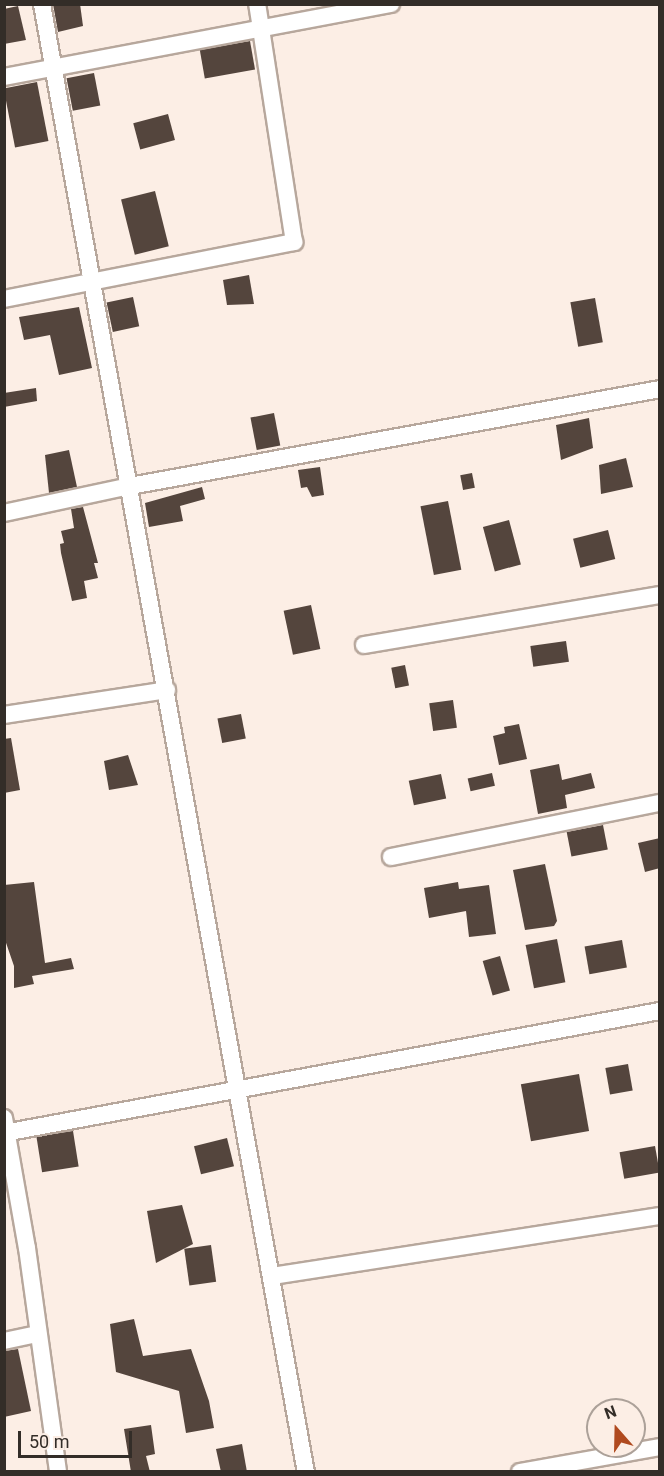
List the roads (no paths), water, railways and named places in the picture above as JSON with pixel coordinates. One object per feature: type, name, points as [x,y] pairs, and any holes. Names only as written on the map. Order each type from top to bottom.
[{"type":"street","points":[[42,4],[240,1089],[306,1472]]},
{"type":"street","points":[[4,299],[294,242],[257,4]]},
{"type":"street","points":[[4,77],[391,4]]},
{"type":"street","points":[[4,513],[130,486],[660,389]]},
{"type":"street","points":[[364,645],[660,595]]},
{"type":"street","points":[[4,715],[167,690]]},
{"type":"street","points":[[391,857],[660,802]]},
{"type":"street","points":[[58,1472],[5,1128],[240,1089],[660,1011]]},
{"type":"street","points":[[272,1276],[660,1216]]},
{"type":"street","points":[[4,1341],[38,1334]]},
{"type":"street","points":[[520,1472],[660,1447]]}]
